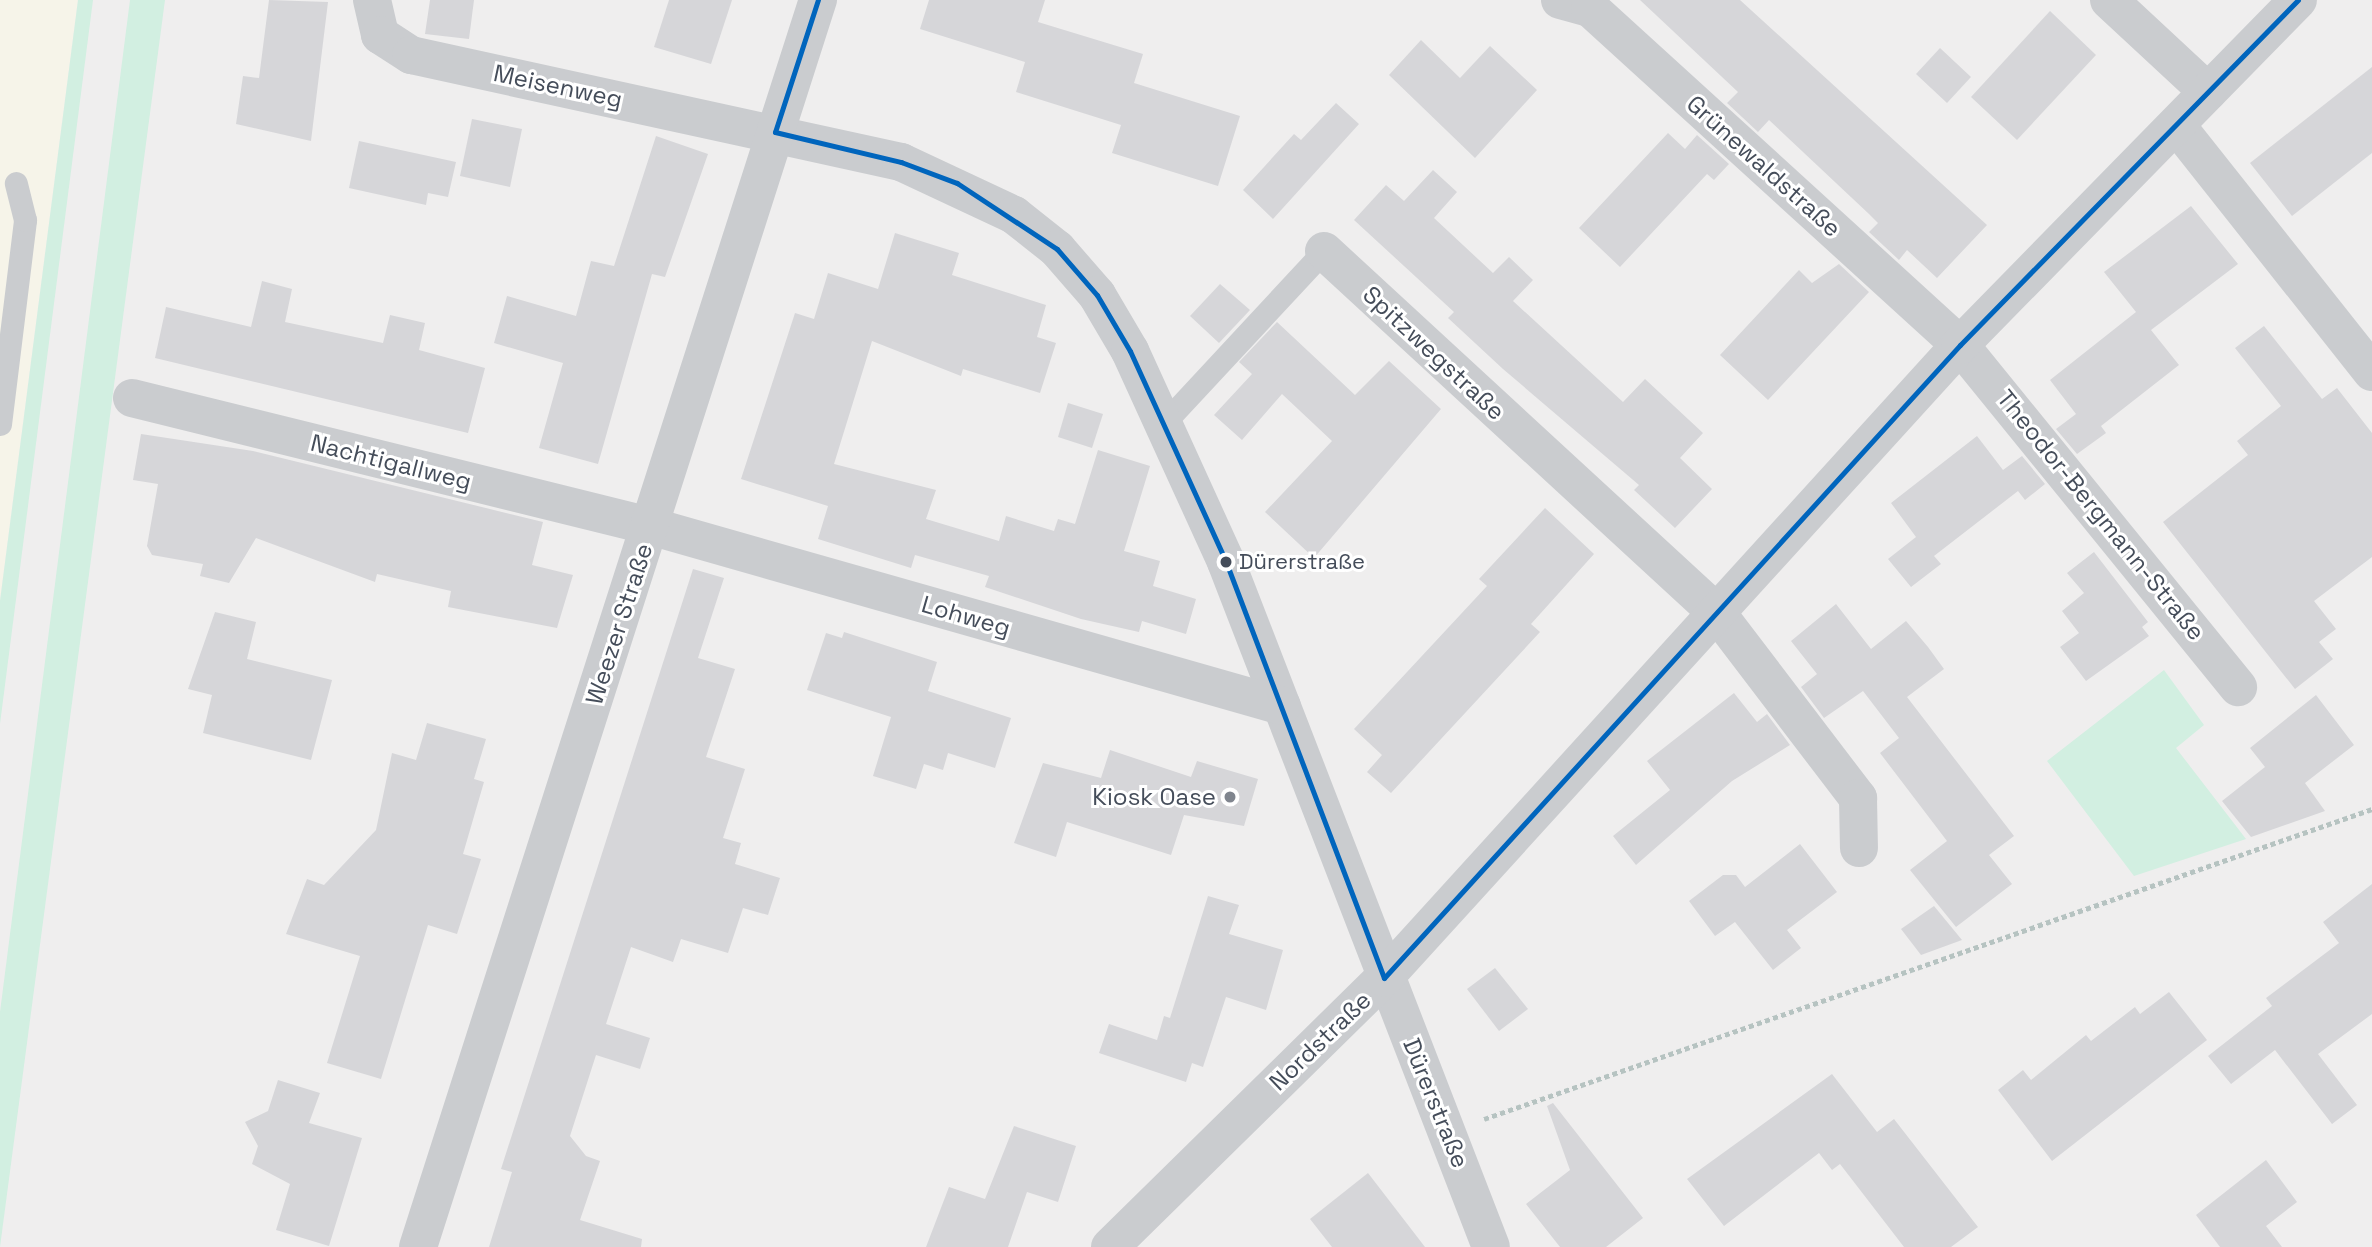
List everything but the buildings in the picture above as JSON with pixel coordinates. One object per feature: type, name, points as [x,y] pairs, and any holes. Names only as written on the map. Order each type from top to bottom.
[{"type":"street","name":"Meisenweg","points":[[372,0],[380,35],[411,55],[775,132]]},
{"type":"street","name":"Weezer Straße","points":[[418,1247],[818,0]]},
{"type":"street","name":"Grünewaldstraße","points":[[1560,0],[1590,8],[1960,345]]},
{"type":"street","points":[[2109,0],[2208,92]]},
{"type":"street","name":"Nordstraße","points":[[1110,1247],[1384,978],[1960,345],[2178,126],[2298,0]]},
{"type":"street","points":[[2178,126],[2372,372]]},
{"type":"street","name":"Dürerstraße","points":[[775,132],[901,162],[1014,215],[1057,249],[1097,295],[1164,423],[1282,706],[1384,978],[1449,1133],[1491,1247]]},
{"type":"street","name":"Spitzwegstraße","points":[[1324,251],[1717,613],[1858,799],[1859,848]]},
{"type":"street","name":"Theodor-Bergmann-Straße","points":[[1960,345],[2238,687]]},
{"type":"street","name":"Nachtigallweg","points":[[132,398],[650,526]]},
{"type":"street","name":"Lohweg","points":[[650,526],[1282,706]]},
{"type":"lane","points":[[0,424],[26,220],[16,183]]},
{"type":"lane","name":"Spitzwegstraße","points":[[1164,423],[1324,251]]},
{"type":"path","points":[[1449,1133],[2372,809]]},
{"type":"shaded area","points":[[0,0],[78,0],[0,601]]},
{"type":"green space","points":[[78,0],[93,0],[0,724],[0,601]]},
{"type":"green space","points":[[130,0],[165,0],[0,1247],[0,1012]]},
{"type":"green space","points":[[2164,670],[2204,725],[2176,748],[2246,839],[2134,876],[2047,761]]},
{"type":"transit line","points":[[775,132],[818,0]]},
{"type":"transit line","points":[[1384,978],[1960,345],[2298,0]]},
{"type":"transit line","points":[[775,132],[901,162],[957,183],[1057,249],[1097,295],[1130,351],[1226,562],[1384,978]]},
{"type":"place","name":"Dürerstraße","points":[[1226,562]]},
{"type":"place","name":"Kiosk Oase","points":[[1230,797]]}]
